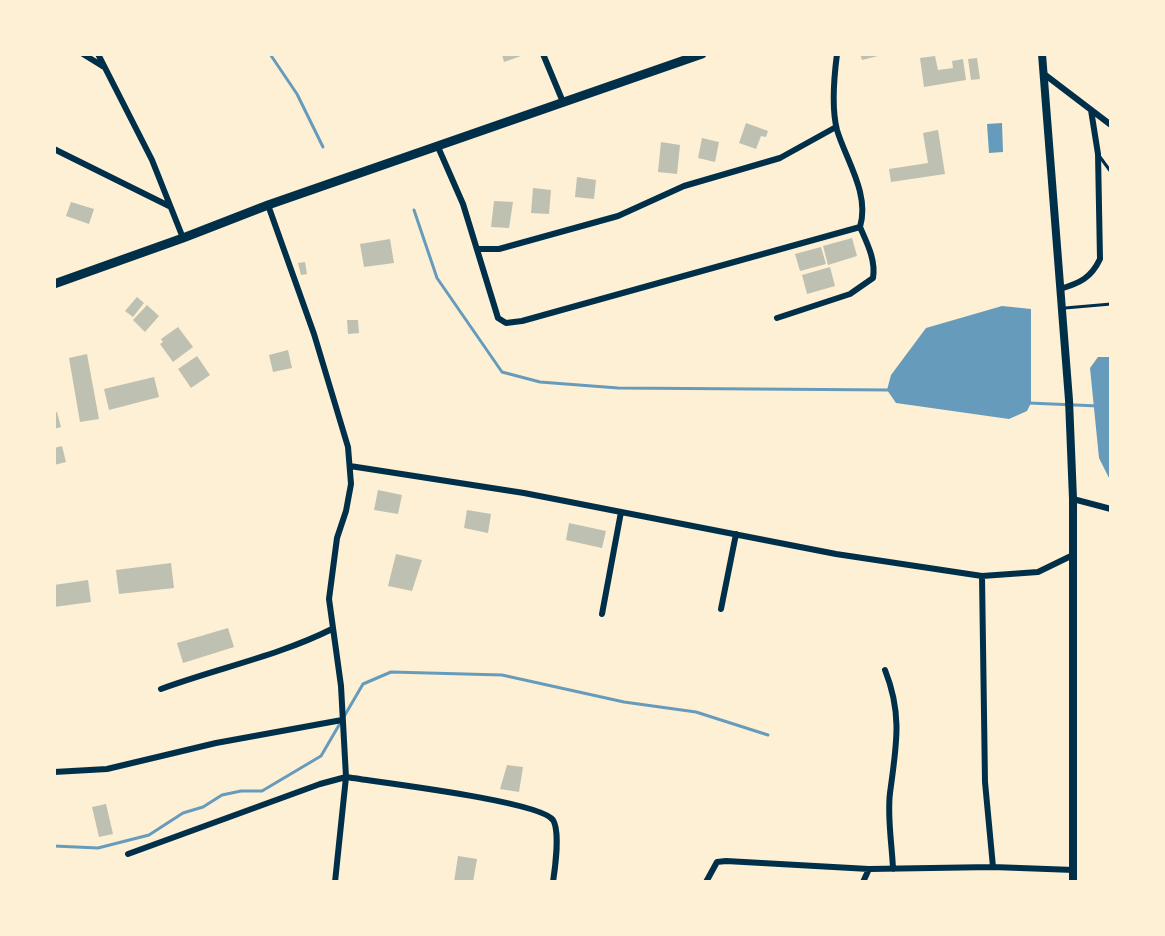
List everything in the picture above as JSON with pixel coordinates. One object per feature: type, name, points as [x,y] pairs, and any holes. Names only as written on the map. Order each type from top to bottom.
[{"type":"main road","points":[[56,282],[702,54]]},
{"type":"street","points":[[83,54],[106,68]]},
{"type":"street","points":[[98,54],[152,160],[183,238]]},
{"type":"street","points":[[543,54],[563,102]]},
{"type":"street","points":[[777,318],[850,294],[867,285],[875,272],[860,227],[862,204],[836,127],[834,76],[837,54]]},
{"type":"street","points":[[1042,54],[1073,499],[1073,882]]},
{"type":"street","points":[[1043,73],[1111,125]]},
{"type":"street","points":[[1060,289],[1080,283],[1093,273],[1100,259],[1098,154],[1091,110]]},
{"type":"street","points":[[477,249],[499,249],[618,216],[684,186],[780,158],[836,127]]},
{"type":"street","points":[[438,147],[463,204],[498,318],[506,323],[860,227]]},
{"type":"street","points":[[54,149],[169,206]]},
{"type":"street","points":[[268,205],[314,334],[348,447],[350,466],[346,511],[337,538],[329,599],[341,686],[346,777],[335,882]]},
{"type":"street","points":[[350,466],[524,493],[862,559],[982,576],[1038,572],[1074,554]]},
{"type":"street","points":[[1073,499],[1111,509]]},
{"type":"street","points":[[602,614],[621,512]]},
{"type":"street","points":[[721,609],[736,534]]},
{"type":"street","points":[[982,576],[985,782],[993,867]]},
{"type":"street","points":[[161,689],[298,646],[332,629]]},
{"type":"street","points":[[885,670],[895,695],[897,725],[889,795],[893,869]]},
{"type":"street","points":[[54,772],[107,769],[216,743],[342,720]]},
{"type":"street","points":[[128,854],[346,777],[510,803],[545,814],[553,819],[556,830],[553,882]]},
{"type":"street","points":[[706,882],[717,862],[726,861],[869,869],[993,867],[1074,870]]},
{"type":"street","points":[[863,882],[869,869]]},
{"type":"lane","points":[[1098,154],[1111,172]]},
{"type":"lane","points":[[1062,308],[1111,304]]},
{"type":"water","points":[[1002,123],[1003,152],[989,153],[987,124]]},
{"type":"water","points":[[1002,306],[1031,309],[1031,403],[1027,411],[1009,419],[896,403],[887,390],[891,375],[926,328]]},
{"type":"water","points":[[1098,357],[1111,357],[1111,482],[1099,458],[1090,368]]},
{"type":"building","points":[[502,54],[520,54],[521,56],[504,62]]},
{"type":"building","points":[[860,54],[882,54],[882,55],[862,60]]},
{"type":"building","points":[[935,56],[938,70],[953,68],[952,61],[963,59],[966,80],[924,87],[920,58]]},
{"type":"building","points":[[977,58],[980,79],[971,80],[968,59]]},
{"type":"building","points":[[746,123],[768,131],[766,137],[761,136],[756,149],[739,143]]},
{"type":"building","points":[[938,130],[945,174],[891,182],[889,169],[928,163],[923,133]]},
{"type":"building","points":[[702,138],[719,142],[715,162],[698,158]]},
{"type":"building","points":[[661,142],[680,145],[677,174],[658,172]]},
{"type":"building","points":[[577,177],[596,180],[594,199],[575,197]]},
{"type":"building","points":[[533,188],[551,190],[549,214],[531,213]]},
{"type":"building","points":[[494,201],[513,202],[509,228],[491,227]]},
{"type":"building","points":[[71,202],[94,209],[89,224],[66,216]]},
{"type":"building","points":[[852,238],[857,256],[828,265],[823,246]]},
{"type":"building","points":[[390,239],[394,263],[364,267],[360,244]]},
{"type":"building","points":[[821,247],[826,264],[800,271],[795,254]]},
{"type":"building","points":[[305,262],[307,274],[301,275],[298,263]]},
{"type":"building","points":[[830,267],[835,286],[807,294],[802,275]]},
{"type":"building","points":[[137,297],[144,303],[133,317],[125,311]]},
{"type":"building","points":[[147,305],[159,316],[145,332],[133,320]]},
{"type":"building","points":[[347,320],[358,320],[359,333],[348,334]]},
{"type":"building","points":[[178,327],[193,347],[173,362],[160,344],[163,342],[161,339]]},
{"type":"building","points":[[288,350],[292,368],[273,372],[269,355]]},
{"type":"building","points":[[87,354],[99,419],[80,422],[69,358]]},
{"type":"building","points":[[197,356],[210,375],[191,388],[178,369]]},
{"type":"building","points":[[154,377],[159,397],[109,410],[104,389]]},
{"type":"building","points":[[54,412],[57,412],[61,427],[54,429]]},
{"type":"building","points":[[62,446],[66,462],[54,465],[54,448]]},
{"type":"building","points":[[378,490],[402,495],[398,514],[374,510]]},
{"type":"building","points":[[467,510],[491,514],[488,533],[464,528]]},
{"type":"building","points":[[569,523],[606,531],[602,548],[566,540]]},
{"type":"building","points":[[396,554],[422,560],[412,591],[388,586]]},
{"type":"building","points":[[171,563],[174,588],[119,594],[116,570]]},
{"type":"building","points":[[88,580],[91,602],[54,607],[54,585]]},
{"type":"building","points":[[228,628],[234,647],[183,663],[177,643]]},
{"type":"building","points":[[507,765],[523,767],[519,792],[500,789]]},
{"type":"building","points":[[106,804],[113,834],[99,837],[92,807]]},
{"type":"building","points":[[458,856],[477,859],[473,882],[454,882]]},
{"type":"waterway","points":[[270,54],[297,94],[323,147]]},
{"type":"waterway","points":[[414,210],[437,278],[502,372],[540,382],[618,388],[890,390]]},
{"type":"waterway","points":[[1029,403],[1098,406]]},
{"type":"waterway","points":[[54,846],[98,848],[149,835],[183,813],[203,807],[222,795],[262,791],[321,756],[363,684],[391,672],[502,675],[624,702],[696,712],[768,735]]}]
